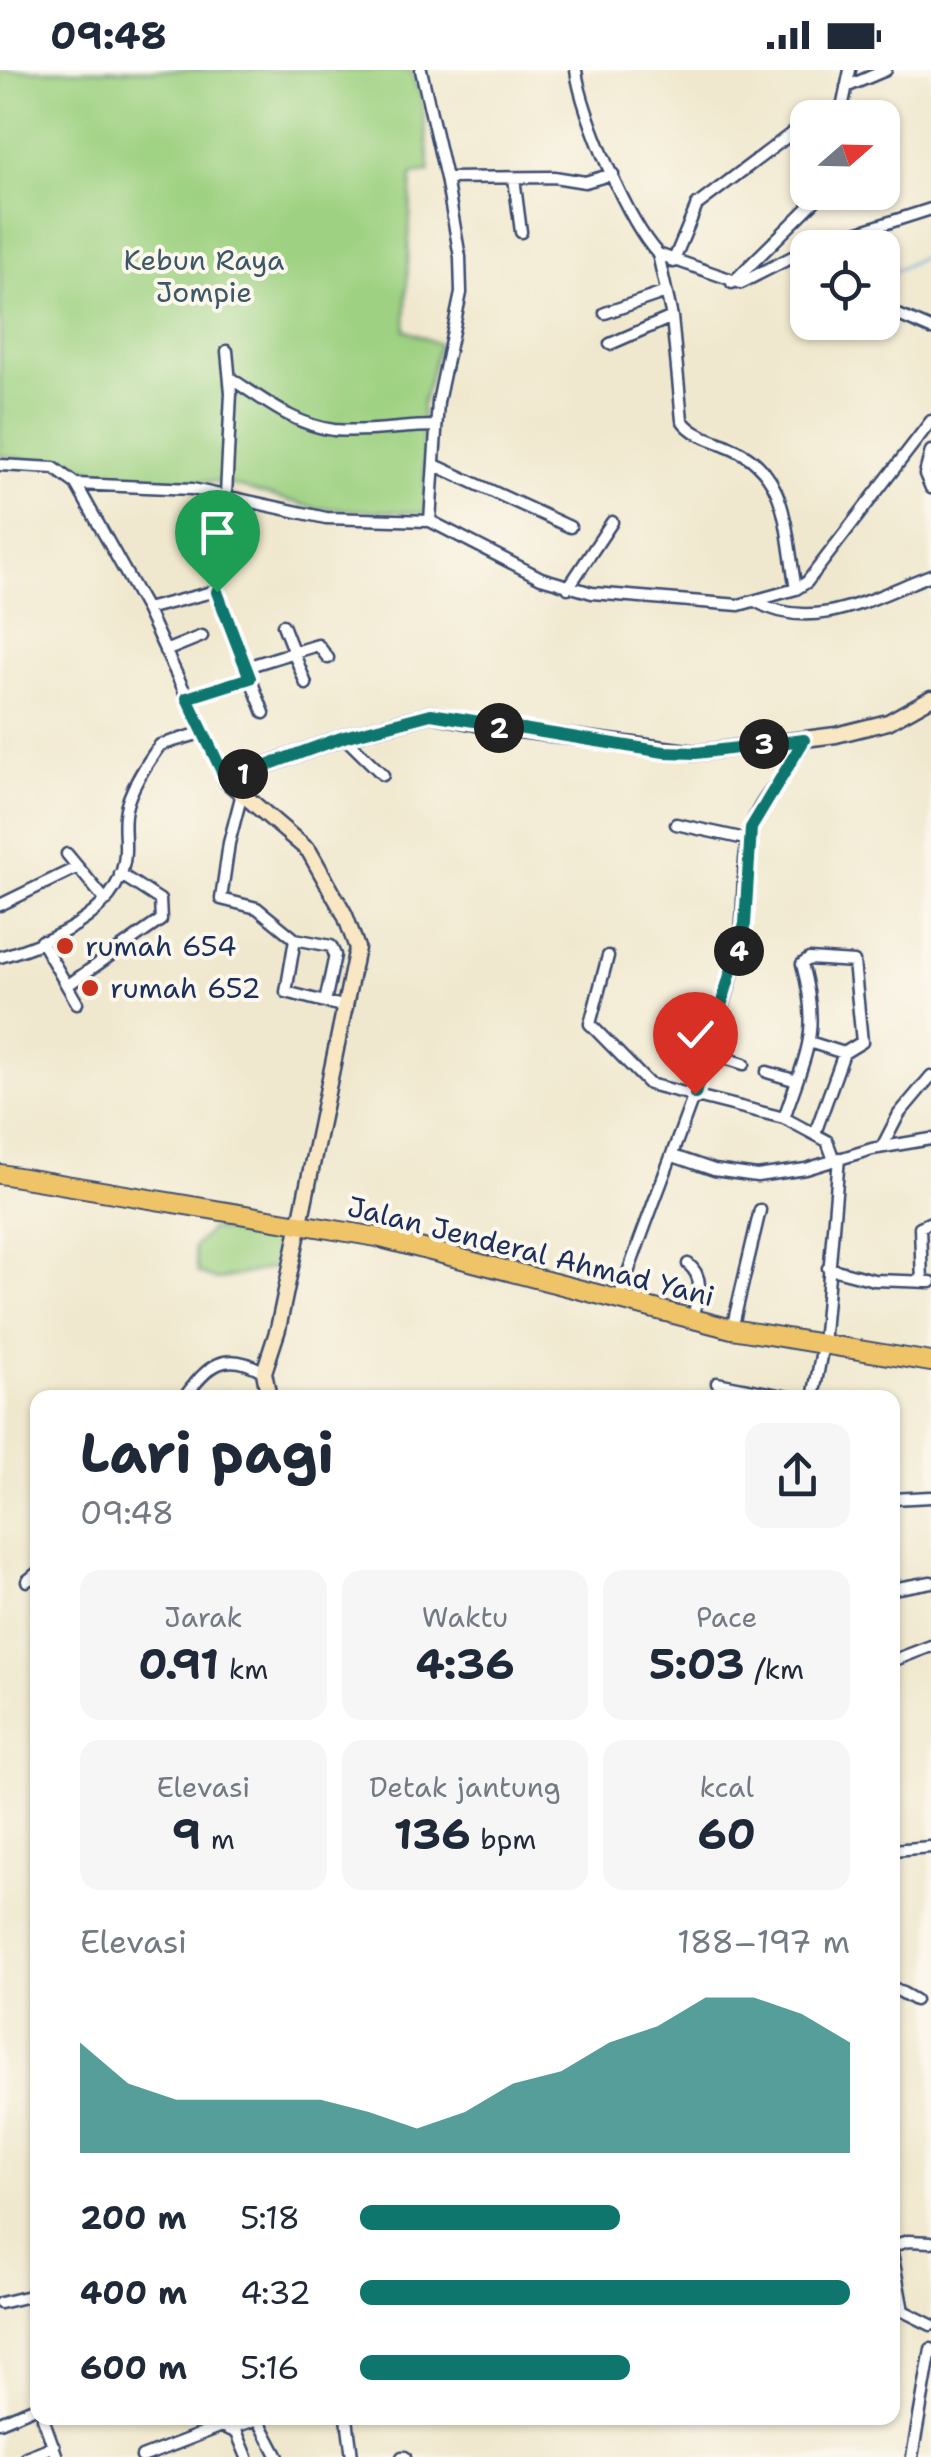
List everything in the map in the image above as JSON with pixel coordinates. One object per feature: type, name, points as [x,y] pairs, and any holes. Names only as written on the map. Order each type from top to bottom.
[{"type":"highway","name":"Jalan Jenderal Ahmad Yani","points":[[0,1174],[378,1238],[732,1329],[931,1362]]},
{"type":"street","points":[[421,70],[446,178],[460,257],[461,294],[436,426],[430,521]]},
{"type":"street","points":[[576,70],[589,119],[613,174],[658,254],[672,317],[682,420],[696,434],[755,458],[767,470],[780,505],[796,589]]},
{"type":"street","points":[[843,100],[850,70]]},
{"type":"street","points":[[846,87],[886,70]]},
{"type":"street","points":[[673,262],[698,206],[790,135]]},
{"type":"street","points":[[446,178],[591,182],[613,174]]},
{"type":"street","points":[[514,178],[520,232]]},
{"type":"street","points":[[865,230],[931,209]]},
{"type":"street","points":[[732,282],[806,210]]},
{"type":"street","points":[[658,254],[732,282],[748,280],[790,258]]},
{"type":"street","points":[[605,313],[666,292]]},
{"type":"street","points":[[900,316],[931,329]]},
{"type":"street","points":[[610,344],[672,317]]},
{"type":"street","points":[[226,495],[230,378],[227,351]]},
{"type":"street","points":[[230,378],[270,405],[319,426],[358,430],[436,426]]},
{"type":"street","points":[[76,484],[192,489],[312,516],[430,521],[540,578],[568,588],[695,604],[757,602],[796,589],[814,575],[928,426]]},
{"type":"street","points":[[928,426],[931,443]]},
{"type":"street","points":[[931,451],[926,468],[931,488]]},
{"type":"street","points":[[0,465],[54,468],[76,484],[146,609],[226,780],[241,797],[297,837],[319,864],[358,948],[276,1339],[264,1372],[267,1390]]},
{"type":"street","points":[[436,466],[570,527]]},
{"type":"street","points":[[568,588],[612,522]]},
{"type":"street","points":[[757,602],[776,612],[815,615],[841,610],[931,574]]},
{"type":"street","points":[[146,609],[216,590],[264,714]]},
{"type":"street","points":[[283,625],[306,684]]},
{"type":"street","points":[[165,652],[202,636]]},
{"type":"street","points":[[187,698],[293,652],[318,645],[328,658]]},
{"type":"street","points":[[226,780],[344,737],[431,714],[664,752],[696,753],[804,740],[888,722],[931,698]]},
{"type":"street","points":[[0,957],[94,914],[106,901],[124,860],[126,807],[155,752],[164,743],[201,733]]},
{"type":"street","points":[[344,737],[383,776]]},
{"type":"street","points":[[618,1300],[644,1221],[695,1094],[745,924],[750,840],[756,817],[804,740]]},
{"type":"street","points":[[241,797],[228,843],[222,900],[258,908],[295,939],[328,944],[334,950],[325,1002]]},
{"type":"street","points":[[676,824],[750,840]]},
{"type":"street","points":[[68,854],[106,901]]},
{"type":"street","points":[[0,905],[78,866]]},
{"type":"street","points":[[68,985],[161,920],[160,900],[120,874]]},
{"type":"street","points":[[295,939],[286,992],[348,1008]]},
{"type":"street","points":[[41,941],[77,1003]]},
{"type":"street","points":[[608,956],[597,1006],[589,1018],[594,1030],[649,1084],[784,1118],[830,1145],[836,1159],[822,1344],[814,1390]]},
{"type":"street","points":[[784,1118],[809,1042],[814,1008],[802,964],[809,959],[854,962],[862,1042],[844,1053],[815,1133]]},
{"type":"street","points":[[675,1042],[744,1064]]},
{"type":"street","points":[[809,1042],[844,1053]]},
{"type":"street","points":[[767,1072],[797,1081]]},
{"type":"street","points":[[882,1147],[899,1114],[931,1076]]},
{"type":"street","points":[[673,1156],[714,1170],[757,1176],[806,1169],[882,1147],[931,1139]]},
{"type":"street","points":[[732,1329],[760,1210]]},
{"type":"street","points":[[828,1268],[874,1280],[927,1282],[920,1226],[931,1222]]},
{"type":"street","points":[[688,1264],[695,1269],[700,1286],[692,1320]]},
{"type":"street","points":[[190,1390],[205,1369],[221,1360],[238,1360],[264,1372]]},
{"type":"street","points":[[717,1384],[744,1390]]},
{"type":"street","points":[[900,1498],[931,1498]]},
{"type":"street","points":[[900,1587],[931,1582]]},
{"type":"street","points":[[900,1658],[931,1646]]},
{"type":"street","points":[[900,1849],[931,1847]]},
{"type":"street","points":[[900,1992],[914,2000]]},
{"type":"street","points":[[900,2245],[908,2241],[931,2242]]},
{"type":"street","points":[[900,2290],[904,2311],[931,2326]]},
{"type":"street","points":[[0,2303],[30,2296]]},
{"type":"street","points":[[912,2457],[930,2355]]},
{"type":"street","points":[[0,2422],[30,2409]]},
{"type":"street","points":[[26,2457],[56,2451],[46,2425]]},
{"type":"street","points":[[230,2429],[240,2425]]},
{"type":"street","points":[[262,2425],[278,2457]]},
{"type":"street","points":[[348,2425],[352,2457]]},
{"type":"street","points":[[142,2457],[222,2426],[237,2433],[247,2457]]},
{"type":"green space","name":"Kebun Raya Jompie","points":[[0,70],[410,70],[422,98],[430,172],[412,174],[405,330],[439,344],[422,406],[426,513],[315,508],[221,482],[121,478],[62,462],[0,456]]},
{"type":"green space","points":[[211,1229],[291,1239],[284,1265],[217,1280],[198,1273],[194,1247]]},
{"type":"waterway","points":[[900,268],[931,252]]},
{"type":"place","name":"rumah 654","points":[[65,946]]},
{"type":"place","name":"rumah 652","points":[[90,988]]},
{"type":"route","points":[[217,592],[250,678],[187,698],[226,780],[344,737],[431,714],[664,752],[696,753],[804,740],[751,828],[745,924],[695,1094]]}]
